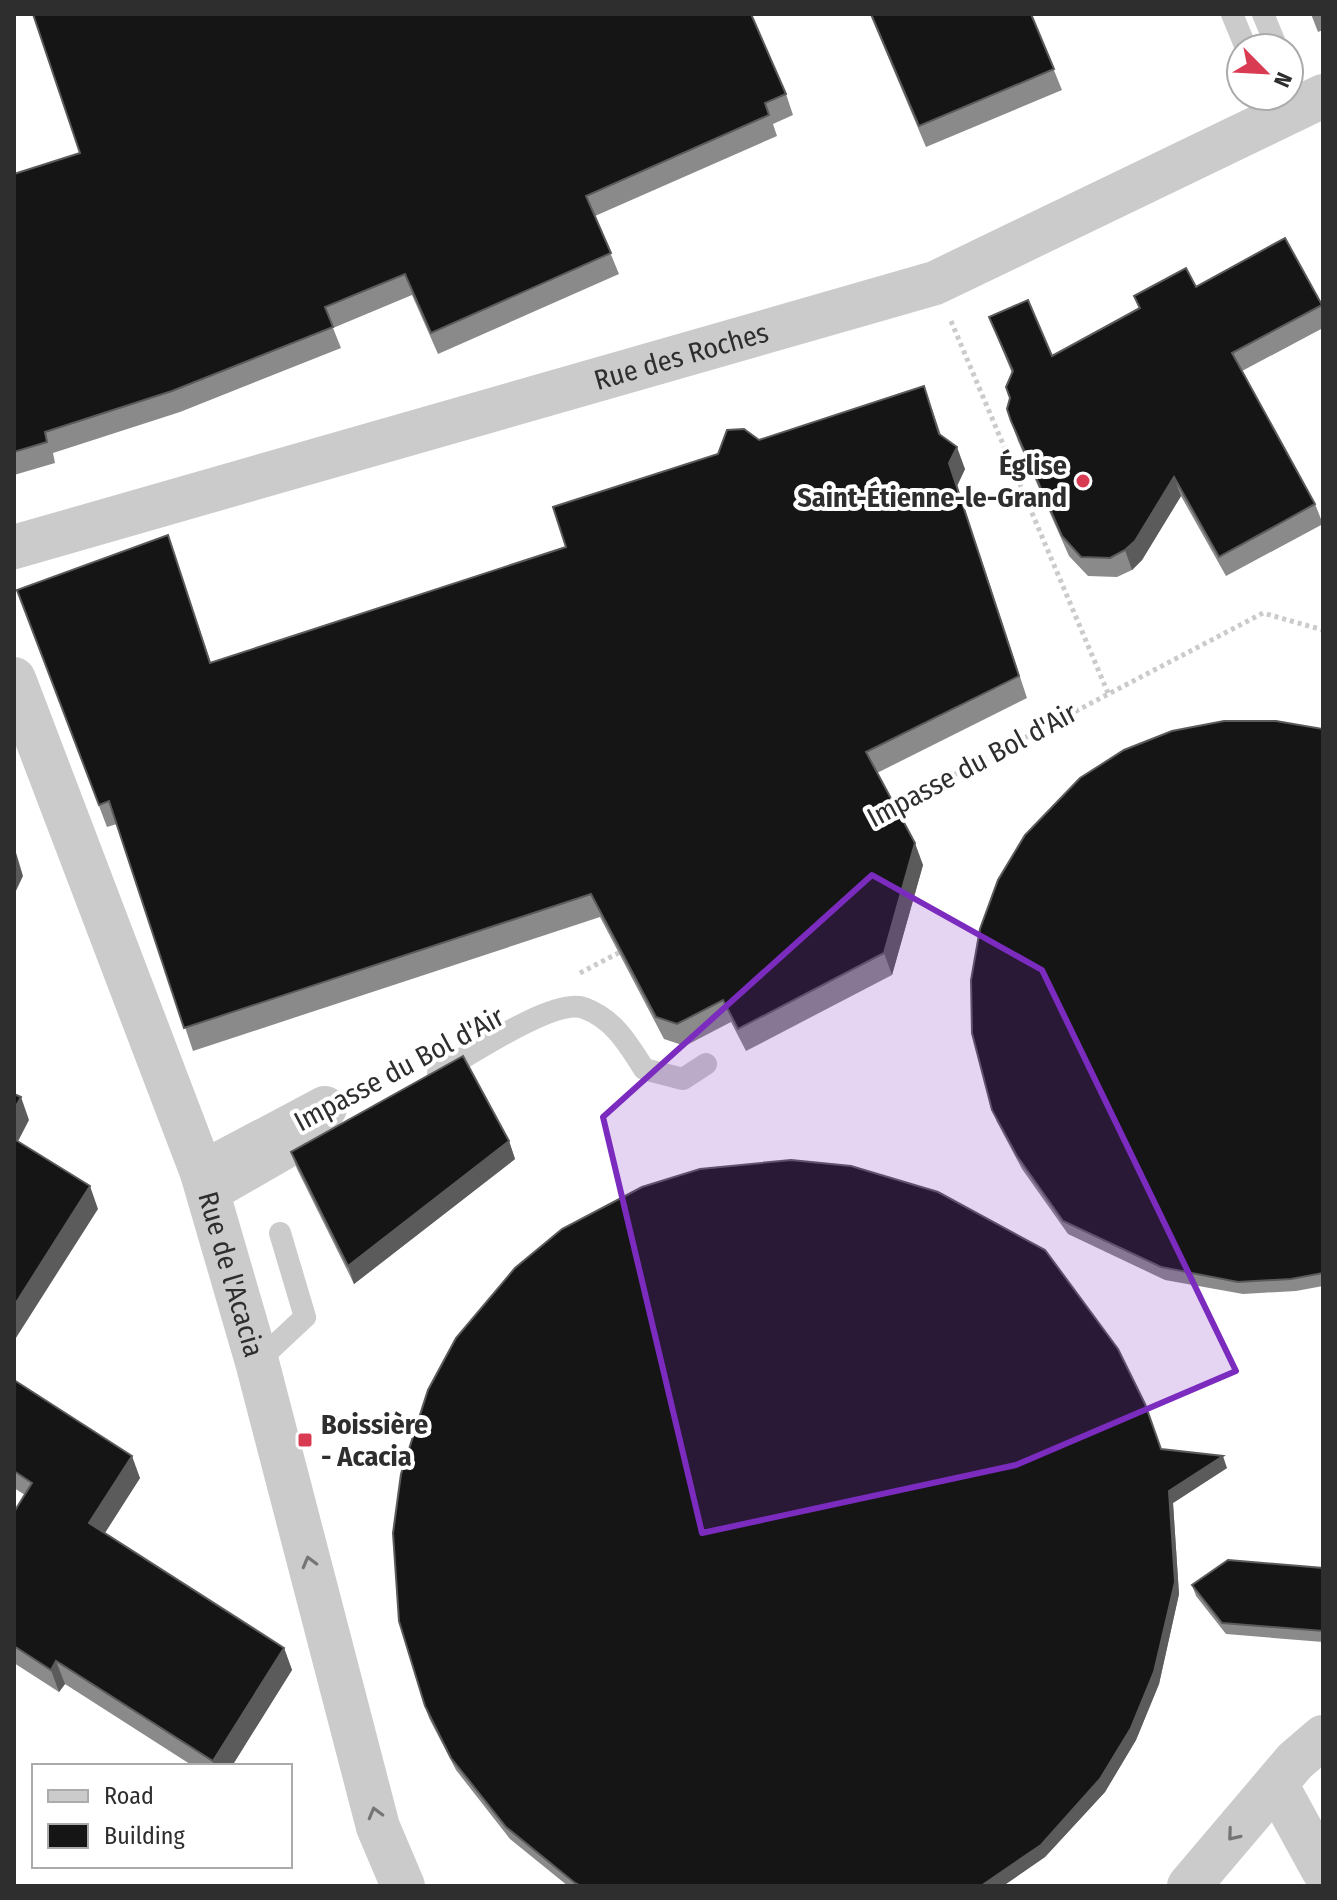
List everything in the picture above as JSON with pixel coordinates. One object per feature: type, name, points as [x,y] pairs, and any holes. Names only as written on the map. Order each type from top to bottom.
[{"type":"street","name":"Rue des Roches","points":[[14,547],[935,283],[1266,112]]},
{"type":"street","name":"Rue de l'Acacia","points":[[14,679],[206,1188],[257,1362],[378,1827],[403,1886]]},
{"type":"street","name":"Impasse du Bol d'Air","points":[[206,1188],[328,1120]]},
{"type":"street","points":[[1189,1886],[1295,1761],[1323,1737]]},
{"type":"street","points":[[1276,1784],[1323,1870]]},
{"type":"lane","points":[[415,1086],[554,1008],[582,1006],[619,1029],[644,1069],[683,1079],[706,1064]]},
{"type":"lane","points":[[257,1362],[305,1317],[280,1233]]},
{"type":"path","points":[[935,283],[1108,693]]},
{"type":"path","name":"Impasse du Bol d'Air","points":[[884,811],[1263,613],[1323,630]]},
{"type":"path","points":[[577,975],[633,945]]},
{"type":"path","name":"Impasse du Bol d'Air","points":[[328,1120],[409,1064]]},
{"type":"highlighted area","points":[[872,875],[1042,970],[1236,1371],[1016,1465],[702,1533],[603,1117]]},
{"type":"building","points":[[33,14],[751,14],[786,94],[765,103],[769,115],[586,196],[611,253],[431,333],[405,274],[325,307],[333,327],[172,391],[45,432],[47,442],[14,452],[14,174],[80,153]]},
{"type":"building","points":[[871,14],[1031,14],[1054,69],[919,126]]},
{"type":"building","points":[[1285,238],[1322,305],[1232,353],[1315,504],[1219,557],[1174,477],[1135,541],[1125,550],[1110,558],[1081,557],[1062,536],[1011,421],[1006,387],[1013,371],[989,317],[1028,300],[1052,356],[1140,308],[1134,296],[1186,268],[1196,287]]},
{"type":"building","points":[[924,386],[939,434],[957,447],[949,463],[1019,676],[866,752],[915,843],[884,953],[738,1029],[723,1000],[677,1024],[656,1017],[591,894],[184,1028],[109,801],[99,805],[17,590],[168,535],[210,663],[566,547],[553,507],[718,454],[727,430],[744,429],[759,440]]},
{"type":"building","points":[[1224,721],[1276,721],[1323,729],[1323,1273],[1291,1279],[1238,1282],[1161,1267],[1063,1221],[1017,1156],[992,1110],[972,1033],[971,980],[980,929],[998,880],[1025,835],[1080,778],[1124,750],[1172,731]]},
{"type":"building","points":[[463,1056],[509,1141],[348,1266],[291,1152]]},
{"type":"building","points":[[14,1094],[21,1097],[14,1110]]},
{"type":"building","points":[[14,1139],[90,1186],[14,1306]]},
{"type":"building","points":[[791,1160],[851,1166],[938,1192],[1045,1250],[1118,1349],[1145,1404],[1161,1449],[1223,1456],[1169,1491],[1175,1582],[1154,1672],[1131,1728],[1100,1779],[1041,1845],[981,1886],[581,1886],[506,1827],[451,1758],[425,1706],[399,1621],[393,1533],[401,1474],[428,1390],[456,1338],[515,1268],[562,1229],[642,1187],[700,1169]]},
{"type":"building","points":[[14,1380],[132,1456],[89,1523],[284,1648],[213,1761],[56,1661],[51,1670],[14,1646],[14,1512],[32,1483],[14,1471]]},
{"type":"building","points":[[1228,1560],[1323,1568],[1323,1631],[1222,1623],[1192,1585]]},
{"type":"place","name":"Église Saint-Étienne-le-Grand","points":[[1083,481]]},
{"type":"place","name":"Boissière - Acacia","points":[[305,1440]]}]
